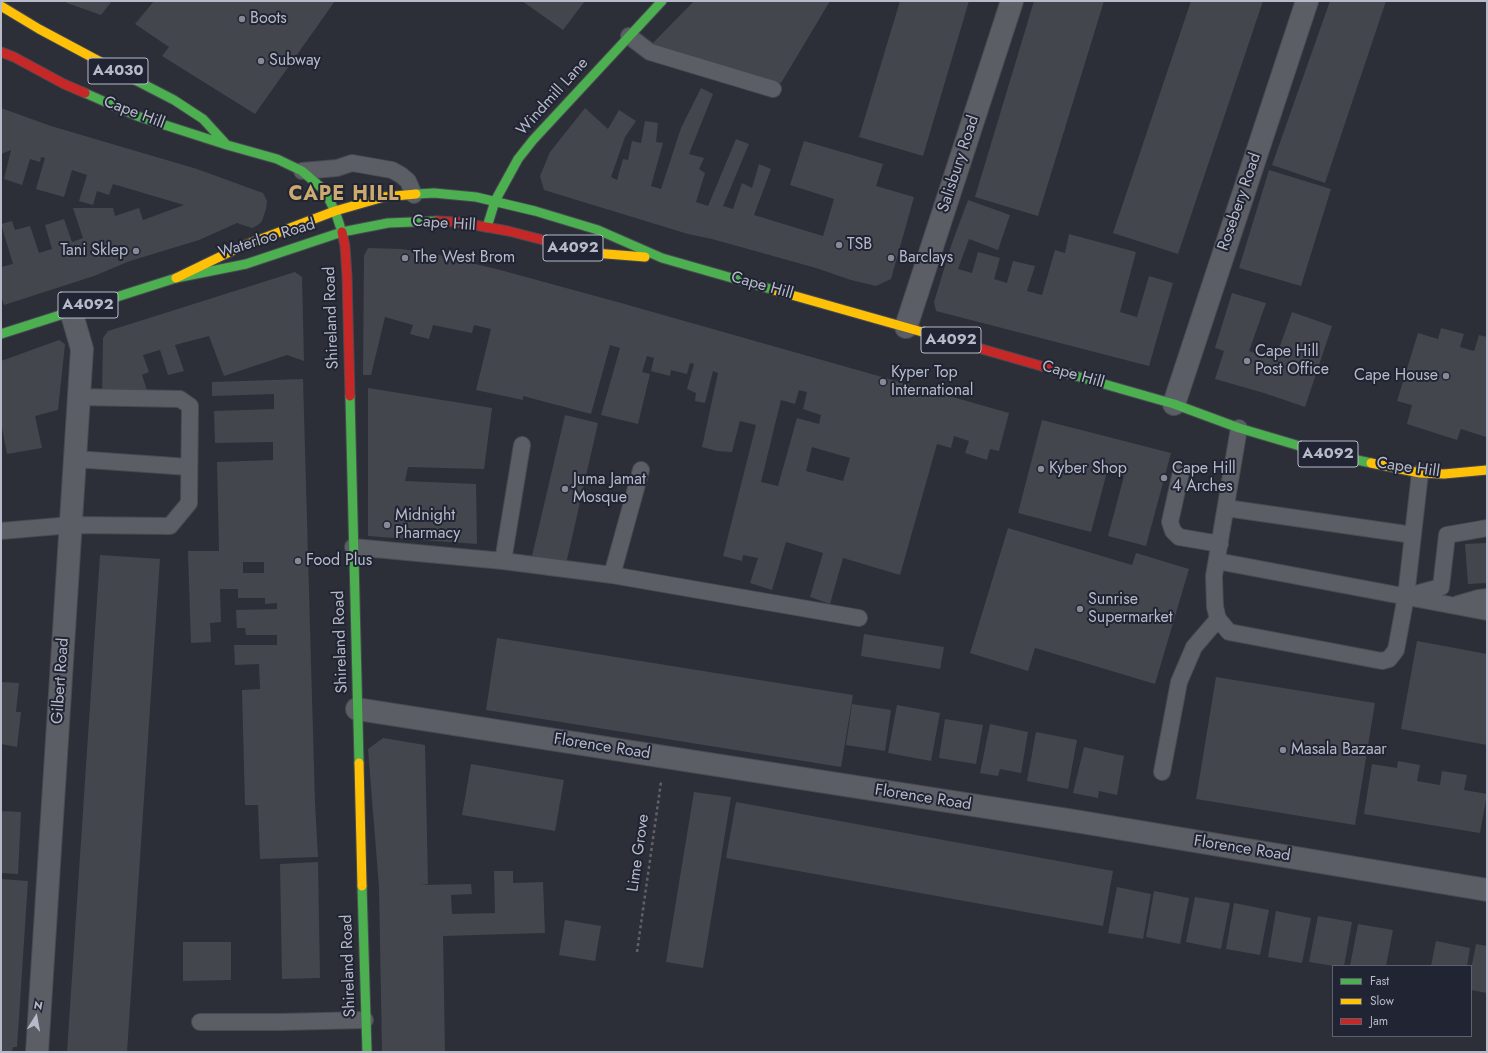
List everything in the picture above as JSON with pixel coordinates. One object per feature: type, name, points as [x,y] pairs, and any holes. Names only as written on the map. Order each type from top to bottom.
[{"type":"main road","name":"Windmill Lane","points":[[487,227],[495,201],[509,174],[522,154],[662,1]]},
{"type":"main road","name":"Cape Hill","points":[[1,6],[39,29],[174,100],[203,119],[227,145]]},
{"type":"main road","name":"Cape Hill","points":[[5,52],[64,84],[137,116],[227,145],[277,159],[302,171],[324,190],[335,211],[342,232],[388,223],[420,221],[458,222],[508,231],[592,253],[662,258]]},
{"type":"main road","name":"Cape Hill","points":[[335,211],[384,197],[434,193],[476,197],[495,201],[535,211],[598,230],[662,258],[906,326],[1174,404],[1239,428],[1320,452],[1420,473],[1444,474],[1487,470]]},
{"type":"main road","name":"Waterloo Road","points":[[176,278],[240,247],[335,211]]},
{"type":"main road","name":"Waterloo Road","points":[[1,334],[176,278],[246,264],[342,232]]},
{"type":"main road","name":"Shireland Road","points":[[342,232],[345,246],[346,276],[367,1052]]},
{"type":"street","name":"Salisbury Road","points":[[906,326],[1012,1]]},
{"type":"street","name":"Rosebery Road","points":[[1174,404],[1307,1]]},
{"type":"street","name":"Gilbert Road","points":[[37,1052],[82,349],[71,311]]},
{"type":"street","name":"Florence Road","points":[[357,709],[1067,820],[1487,890]]},
{"type":"lane","points":[[629,36],[650,52],[773,89]]},
{"type":"lane","name":"Cape Hill","points":[[302,171],[338,168],[352,163],[392,170],[401,175],[408,182],[414,195]]},
{"type":"lane","points":[[1,531],[71,525],[170,526],[189,502],[190,406],[180,399],[79,397]]},
{"type":"lane","points":[[1239,428],[1217,561],[1215,584],[1215,608],[1218,619],[1229,632],[1382,661],[1389,658],[1396,650],[1406,596],[1420,473]]},
{"type":"lane","points":[[503,561],[522,445]]},
{"type":"lane","points":[[75,458],[190,467]]},
{"type":"lane","points":[[612,575],[641,470]]},
{"type":"lane","points":[[1181,472],[1170,522],[1173,531],[1179,537],[1220,544]]},
{"type":"lane","points":[[1226,508],[1413,535]]},
{"type":"lane","points":[[1406,596],[1442,587],[1447,535],[1487,528]]},
{"type":"lane","points":[[353,547],[503,561],[612,575],[859,618]]},
{"type":"lane","points":[[1217,561],[1487,612]]},
{"type":"lane","points":[[1455,605],[1487,597]]},
{"type":"lane","points":[[1162,772],[1179,682],[1194,646],[1218,619]]},
{"type":"lane","points":[[200,1022],[365,1020]]},
{"type":"path","name":"Lime Grove","points":[[637,952],[665,757]]},
{"type":"building","points":[[67,1],[112,1],[101,15],[67,3]]},
{"type":"building","points":[[154,1],[335,1],[255,114],[162,56],[169,47],[135,24]]},
{"type":"building","points":[[522,1],[585,1],[563,30]]},
{"type":"building","points":[[694,1],[830,1],[781,83],[652,44]]},
{"type":"building","points":[[900,1],[969,1],[923,156],[859,137]]},
{"type":"building","points":[[1034,1],[1104,1],[1038,216],[975,197]]},
{"type":"building","points":[[1191,1],[1263,1],[1178,254],[1113,233]]},
{"type":"building","points":[[1330,1],[1386,1],[1325,183],[1272,165]]},
{"type":"building","points":[[701,88],[713,94],[689,154],[704,158],[699,169],[705,173],[696,202],[708,206],[736,139],[749,144],[723,206],[733,209],[742,183],[752,188],[759,164],[771,169],[754,215],[823,236],[834,199],[790,185],[804,141],[883,164],[876,186],[914,197],[891,279],[876,286],[851,280],[816,268],[712,239],[688,234],[544,190],[540,176],[550,152],[585,108],[608,129],[619,110],[636,121],[625,137],[611,177],[617,180],[623,159],[628,160],[632,141],[641,143],[645,121],[658,123],[656,142],[663,143],[651,186],[661,189],[681,128]]},
{"type":"building","points":[[1,108],[51,126],[197,169],[263,193],[267,201],[262,221],[252,228],[237,223],[199,240],[130,261],[94,276],[4,305],[1,296],[1,267],[13,264],[1,224],[12,221],[15,230],[30,226],[39,253],[52,249],[45,225],[64,219],[72,242],[83,238],[73,208],[113,208],[115,216],[139,208],[143,220],[184,205],[113,184],[109,195],[97,191],[93,205],[79,201],[87,175],[72,170],[64,197],[36,189],[45,158],[41,157],[40,162],[30,159],[22,185],[4,179],[11,150],[1,154]]},
{"type":"building","points":[[1269,170],[1331,189],[1301,286],[1239,268]]},
{"type":"building","points":[[968,200],[1010,215],[998,250],[969,239],[958,269],[972,273],[978,252],[1000,258],[994,279],[1007,283],[1013,261],[1035,266],[1027,291],[1042,295],[1055,250],[1065,253],[1069,234],[1136,252],[1120,312],[1137,317],[1149,276],[1173,283],[1149,366],[936,311],[934,302],[952,243]]},
{"type":"building","points":[[368,248],[401,249],[431,253],[621,303],[1009,413],[999,451],[990,449],[987,460],[965,453],[969,441],[954,436],[951,448],[937,444],[900,575],[843,558],[830,604],[810,597],[823,553],[786,542],[772,590],[750,583],[758,558],[743,555],[742,561],[723,556],[756,425],[740,421],[732,452],[717,451],[702,447],[718,373],[713,371],[705,403],[695,401],[696,393],[687,389],[694,364],[690,363],[687,374],[671,370],[670,376],[651,371],[654,358],[647,356],[642,372],[650,374],[638,424],[601,415],[620,348],[610,345],[591,414],[523,396],[523,400],[476,390],[491,329],[474,325],[472,333],[433,325],[429,339],[410,334],[413,325],[385,317],[371,375],[363,375],[364,256]],"holes":[[[799,390],[807,392],[803,409],[821,415],[819,424],[797,418],[778,486],[761,482],[781,400],[795,404]],[[812,447],[850,458],[843,481],[806,471]]]},
{"type":"building","points":[[295,272],[302,277],[304,361],[287,355],[224,376],[209,336],[175,345],[184,371],[168,375],[160,350],[143,355],[149,372],[142,375],[148,393],[102,396],[103,338],[108,331]]},
{"type":"building","points":[[1232,293],[1266,303],[1249,351],[1275,360],[1292,312],[1332,326],[1305,407],[1215,379],[1224,351],[1215,348]]},
{"type":"building","name":"Cape House","points":[[1441,328],[1464,334],[1460,347],[1474,351],[1479,335],[1487,337],[1486,437],[1461,429],[1457,440],[1407,424],[1412,405],[1397,401],[1418,333],[1438,339]]},
{"type":"building","points":[[59,340],[65,344],[58,410],[35,416],[42,448],[7,454],[1,422],[1,361]]},
{"type":"building","points":[[303,379],[315,803],[318,857],[260,859],[258,805],[245,805],[242,690],[260,689],[259,664],[235,665],[234,645],[277,645],[277,635],[246,635],[245,628],[237,628],[236,610],[277,609],[277,603],[265,604],[265,598],[238,598],[238,589],[220,589],[221,622],[210,623],[211,642],[191,643],[188,551],[219,551],[217,462],[273,460],[273,442],[215,443],[214,411],[274,409],[274,394],[212,396],[212,382]],"holes":[[[243,562],[264,562],[264,573],[243,573]]]},
{"type":"building","points":[[368,388],[492,408],[484,469],[408,467],[405,481],[476,484],[477,544],[368,536]]},
{"type":"building","name":"Juma Jamat Mosque","points":[[565,415],[598,423],[566,564],[532,556]]},
{"type":"building","points":[[1042,420],[1171,453],[1146,546],[1108,536],[1124,476],[1107,472],[1091,532],[1018,513]]},
{"type":"building","name":"Sunrise Supermarket","points":[[1008,528],[1132,565],[1136,553],[1189,569],[1155,684],[1035,648],[1028,671],[970,653]]},
{"type":"building","points":[[1487,543],[1487,583],[1468,584],[1465,544]]},
{"type":"building","points":[[100,555],[160,559],[127,1052],[67,1052]]},
{"type":"building","points":[[864,634],[944,647],[940,669],[861,656]]},
{"type":"building","points":[[497,638],[853,695],[841,767],[486,710]]},
{"type":"building","points":[[1417,641],[1487,654],[1487,745],[1401,729]]},
{"type":"building","points":[[1216,677],[1375,703],[1355,825],[1196,799]]},
{"type":"building","points":[[1,682],[19,683],[16,712],[21,712],[17,747],[1,744]]},
{"type":"building","points":[[852,704],[891,710],[885,751],[846,745]]},
{"type":"building","points":[[897,705],[940,713],[931,761],[888,753]]},
{"type":"building","points":[[945,719],[983,725],[976,764],[939,758]]},
{"type":"building","points":[[990,724],[1028,732],[1021,773],[1000,769],[998,776],[980,773]]},
{"type":"building","points":[[1036,732],[1077,740],[1068,789],[1027,781]]},
{"type":"building","points":[[383,738],[425,745],[428,884],[421,885],[471,884],[472,894],[451,895],[452,914],[495,913],[494,871],[513,871],[513,883],[543,882],[545,933],[443,936],[445,1052],[382,1052],[379,887],[368,749]]},
{"type":"building","points":[[1084,747],[1124,756],[1117,795],[1099,791],[1098,798],[1073,793]]},
{"type":"building","points":[[1398,761],[1420,765],[1417,781],[1440,785],[1442,771],[1467,775],[1464,790],[1487,794],[1480,833],[1364,814],[1372,764],[1397,768]]},
{"type":"building","points":[[471,764],[564,780],[555,831],[462,815]]},
{"type":"building","points":[[694,792],[731,797],[703,968],[666,962]]},
{"type":"building","points":[[736,802],[1113,871],[1103,926],[726,858]]},
{"type":"building","points":[[1,811],[21,812],[18,874],[1,873]]},
{"type":"building","points":[[318,862],[320,978],[282,979],[280,864]]},
{"type":"building","points":[[1,879],[28,881],[17,1047],[13,1047],[12,1052],[1,1052]]},
{"type":"building","points":[[1117,887],[1151,894],[1143,939],[1108,933]]},
{"type":"building","points":[[1154,891],[1189,898],[1180,944],[1146,937]]},
{"type":"building","points":[[1195,897],[1230,903],[1221,949],[1186,942]]},
{"type":"building","points":[[1234,903],[1269,910],[1260,955],[1226,949]]},
{"type":"building","points":[[1276,911],[1311,918],[1302,963],[1268,957]]},
{"type":"building","points":[[1318,916],[1352,922],[1344,965],[1332,966],[1309,962]]},
{"type":"building","points":[[565,920],[601,926],[595,961],[559,955]]},
{"type":"building","points":[[1358,924],[1393,930],[1386,965],[1350,965]]},
{"type":"building","points":[[1436,941],[1470,948],[1467,965],[1431,965]]},
{"type":"building","points":[[183,942],[231,942],[231,980],[183,981]]},
{"type":"building","points":[[1476,944],[1487,946],[1487,993],[1472,990],[1472,965]]},
{"type":"traffic: fast","points":[[487,227],[495,201],[518,159],[533,140],[662,1]]},
{"type":"traffic: fast","points":[[112,68],[174,100],[203,119],[225,143]]},
{"type":"traffic: fast","points":[[85,93],[137,116],[227,145],[277,159],[302,171],[324,190],[335,211],[340,226]]},
{"type":"traffic: fast","points":[[416,194],[434,193],[476,197],[535,211],[598,230],[662,258],[774,290]]},
{"type":"traffic: fast","points":[[1,334],[176,278],[246,264],[342,232],[388,223],[437,221]]},
{"type":"traffic: fast","points":[[1069,374],[1174,404],[1239,428],[1320,452],[1371,463]]},
{"type":"traffic: fast","points":[[350,396],[359,763]]},
{"type":"traffic: fast","points":[[362,886],[367,1052]]},
{"type":"traffic: slow","points":[[1,6],[39,29],[112,68]]},
{"type":"traffic: slow","points":[[176,278],[240,247],[335,211],[384,197],[416,194]]},
{"type":"traffic: slow","points":[[594,253],[645,257]]},
{"type":"traffic: slow","points":[[774,290],[940,337]]},
{"type":"traffic: slow","points":[[1371,463],[1420,473],[1444,474],[1487,470]]},
{"type":"traffic: slow","points":[[359,763],[362,886]]},
{"type":"traffic: jam","points":[[1,52],[14,57],[64,84],[85,93]]},
{"type":"traffic: jam","points":[[437,221],[458,222],[508,231],[594,253]]},
{"type":"traffic: jam","points":[[342,232],[345,246],[347,276],[350,396]]},
{"type":"traffic: jam","points":[[940,337],[1069,374]]},
{"type":"place","name":"Boots","points":[[242,19]]},
{"type":"place","name":"Subway","points":[[261,61]]},
{"type":"place","name":"TSB","points":[[839,245]]},
{"type":"place","name":"Tani Sklep","points":[[136,251]]},
{"type":"place","name":"The West Brom","points":[[405,258]]},
{"type":"place","name":"Barclays","points":[[891,258]]},
{"type":"place","name":"Cape Hill Post Office","points":[[1247,361]]},
{"type":"place","name":"Cape House","points":[[1446,376]]},
{"type":"place","name":"Kyper Top International","points":[[883,382]]},
{"type":"place","name":"Kyber Shop","points":[[1041,469]]},
{"type":"place","name":"Cape Hill 4 Arches","points":[[1164,478]]},
{"type":"place","name":"Juma Jamat Mosque","points":[[565,489]]},
{"type":"place","name":"Midnight Pharmacy","points":[[387,525]]},
{"type":"place","name":"Food Plus","points":[[298,561]]},
{"type":"place","name":"Sunrise Supermarket","points":[[1080,609]]},
{"type":"place","name":"Masala Bazaar","points":[[1283,750]]},
{"type":"district","name":"CAPE HILL","points":[[344,195]]}]
